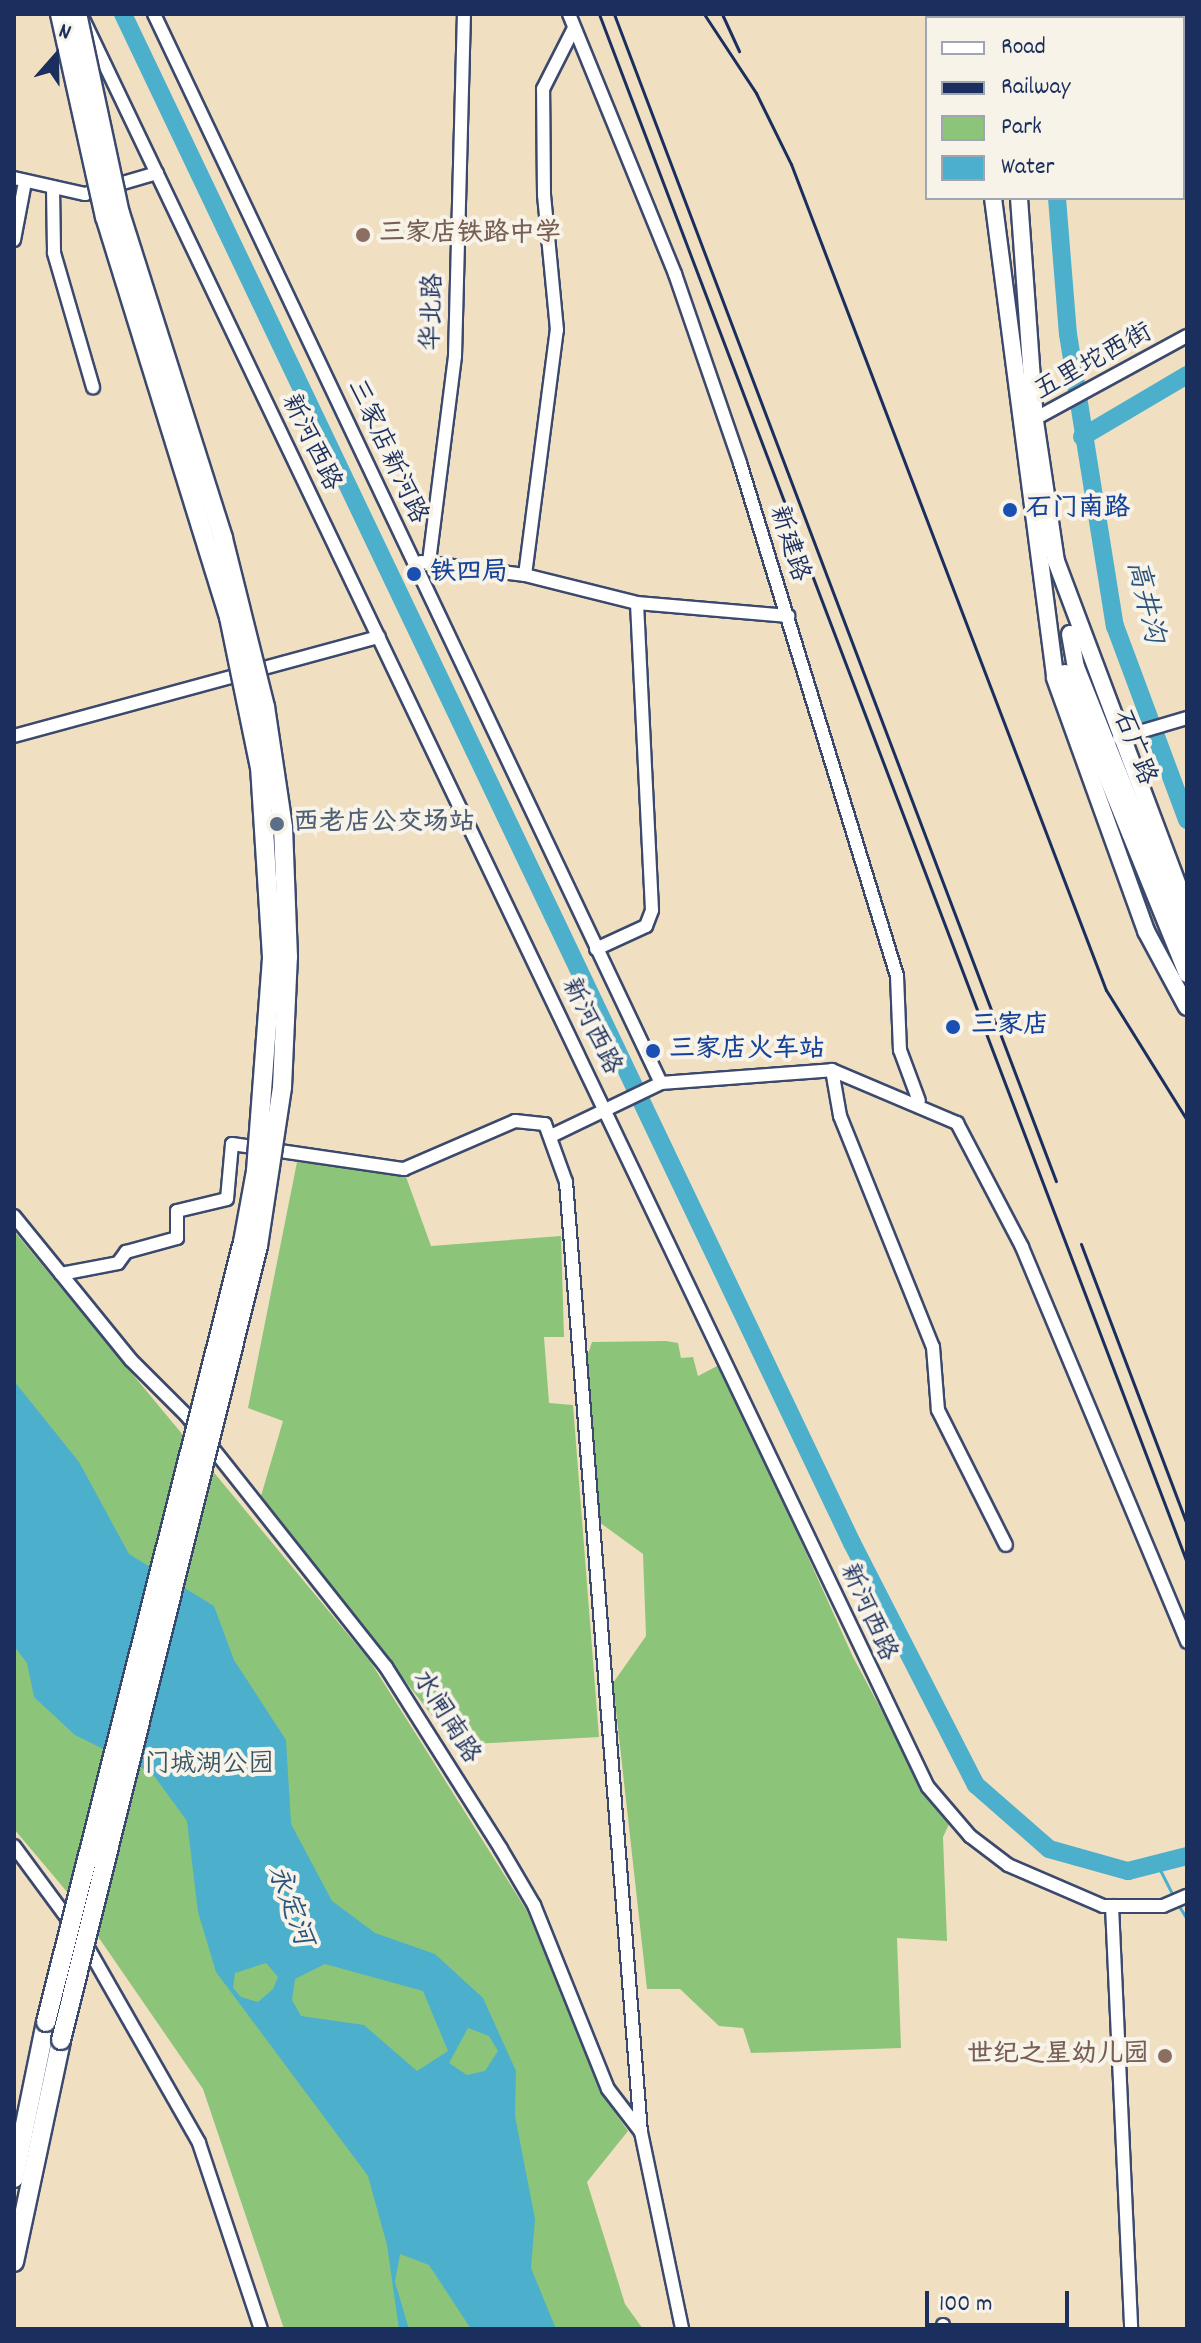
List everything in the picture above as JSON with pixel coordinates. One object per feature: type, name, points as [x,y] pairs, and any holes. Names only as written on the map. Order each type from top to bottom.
[{"type":"highway","points":[[14,2178],[46,2022],[243,1242],[256,1171],[272,957],[260,768],[229,617],[105,217],[60,14]]},
{"type":"highway","points":[[14,2262],[61,2040],[258,1246],[282,1087],[288,957],[283,827],[259,680],[223,538],[120,214],[79,14]]},
{"type":"main road","points":[[993,200],[1028,423],[1056,561],[1119,738],[1187,910]]},
{"type":"main road","points":[[1019,200],[1028,423],[1055,678],[1077,752],[1146,931],[1187,1007]]},
{"type":"main road","name":"石广路","points":[[1056,561],[1076,667],[1187,944]]},
{"type":"main road","name":"石广路","points":[[1048,613],[1069,689],[1187,974]]},
{"type":"street","name":"新河西路","points":[[79,14],[928,1787],[970,1836],[1008,1865],[1112,1906],[1168,1905],[1185,1897]]},
{"type":"street","name":"三家店新河路","points":[[154,14],[661,1083]]},
{"type":"street","name":"华北路","points":[[429,562],[455,356],[464,14]]},
{"type":"street","name":"新建路","points":[[569,14],[675,274],[788,616],[897,976],[900,1050],[919,1101]]},
{"type":"street","points":[[525,575],[557,330],[544,195],[543,89],[574,28]]},
{"type":"street","points":[[14,240],[20,180],[85,194],[157,173]]},
{"type":"street","points":[[53,187],[54,253],[93,387]]},
{"type":"street","name":"五里坨西街","points":[[1028,423],[1060,409],[1187,336]]},
{"type":"street","points":[[414,562],[525,575],[637,603],[788,616]]},
{"type":"street","points":[[596,949],[646,926],[652,910],[637,603]]},
{"type":"street","points":[[14,736],[379,637]]},
{"type":"street","points":[[1119,738],[1186,718]]},
{"type":"street","points":[[832,1070],[840,1116],[933,1347],[938,1410],[1006,1545]]},
{"type":"street","points":[[551,1136],[661,1083],[832,1070],[919,1101],[957,1123],[1022,1247],[1187,1642]]},
{"type":"street","points":[[61,1274],[118,1263],[126,1252],[177,1238],[177,1211],[227,1199],[232,1144],[404,1169],[528,1117],[551,1136],[566,1182],[641,2132]]},
{"type":"street","name":"水闸南路","points":[[14,1216],[187,1416],[386,1667],[534,1905],[608,2089],[641,2132],[682,2329]]},
{"type":"street","points":[[14,1846],[20,1860],[102,1967],[199,2143],[261,2329]]},
{"type":"street","points":[[1112,1906],[1131,2329]]},
{"type":"green space","points":[[297,1162],[405,1174],[431,1246],[561,1236],[564,1337],[544,1337],[549,1403],[573,1405],[599,1737],[455,1745],[261,1496],[283,1421],[248,1408]]},
{"type":"green space","name":"门城湖公园","points":[[14,1231],[370,1661],[527,1911],[604,2097],[628,2131],[587,2182],[625,2304],[643,2329],[284,2329],[203,2089],[68,1893],[14,1829]]},
{"type":"green space","points":[[592,1342],[678,1343],[681,1358],[693,1357],[698,1376],[721,1364],[853,1657],[924,1790],[951,1820],[943,1837],[947,1941],[897,1938],[901,2048],[751,2053],[743,2028],[719,2026],[680,1989],[647,1989],[613,1683],[646,1636],[643,1554],[599,1522],[587,1357]]},
{"type":"water","name":"永定河","points":[[14,1381],[79,1462],[129,1554],[214,1606],[234,1660],[286,1740],[291,1824],[332,1901],[375,1933],[435,1954],[483,1998],[516,2071],[515,2116],[535,2219],[531,2268],[556,2329],[471,2329],[429,2265],[400,2254],[395,2282],[409,2329],[399,2329],[387,2245],[368,2176],[216,1972],[198,1912],[187,1821],[152,1773],[75,1735],[34,1697],[27,1663],[14,1646]],"holes":[[[266,1963],[278,1977],[273,1989],[258,2002],[241,1997],[233,1988],[235,1973]],[[325,1964],[423,1991],[448,2051],[417,2071],[364,2025],[301,2016],[292,2000],[295,1979]],[[468,2028],[489,2036],[498,2051],[485,2071],[467,2075],[449,2063]]]},
{"type":"waterway","points":[[123,14],[852,1543],[976,1785],[1049,1849],[1128,1871],[1187,1856]]},
{"type":"waterway","name":"高井沟","points":[[1057,200],[1068,334],[1115,626],[1187,820]]},
{"type":"waterway","points":[[1082,437],[1187,375]]},
{"type":"waterway","points":[[1157,1864],[1173,1896]]},
{"type":"waterway","points":[[1177,1903],[1187,1919]]},
{"type":"railway","points":[[599,14],[1187,1563]]},
{"type":"railway","points":[[614,14],[1056,1181]]},
{"type":"railway","points":[[704,14],[756,93],[791,164],[1106,990],[1187,1120]]},
{"type":"railway","points":[[722,14],[739,51]]},
{"type":"railway","points":[[1081,1244],[1187,1525]]},
{"type":"place","name":"三家店铁路中学","points":[[363,235]]},
{"type":"place","name":"石门南路","points":[[1010,510]]},
{"type":"place","name":"铁四局","points":[[414,574]]},
{"type":"place","name":"西老店公交场站","points":[[277,824]]},
{"type":"place","name":"三家店","points":[[953,1027]]},
{"type":"place","name":"三家店火车站","points":[[653,1051]]},
{"type":"place","name":"世纪之星幼儿园","points":[[1165,2056]]}]
